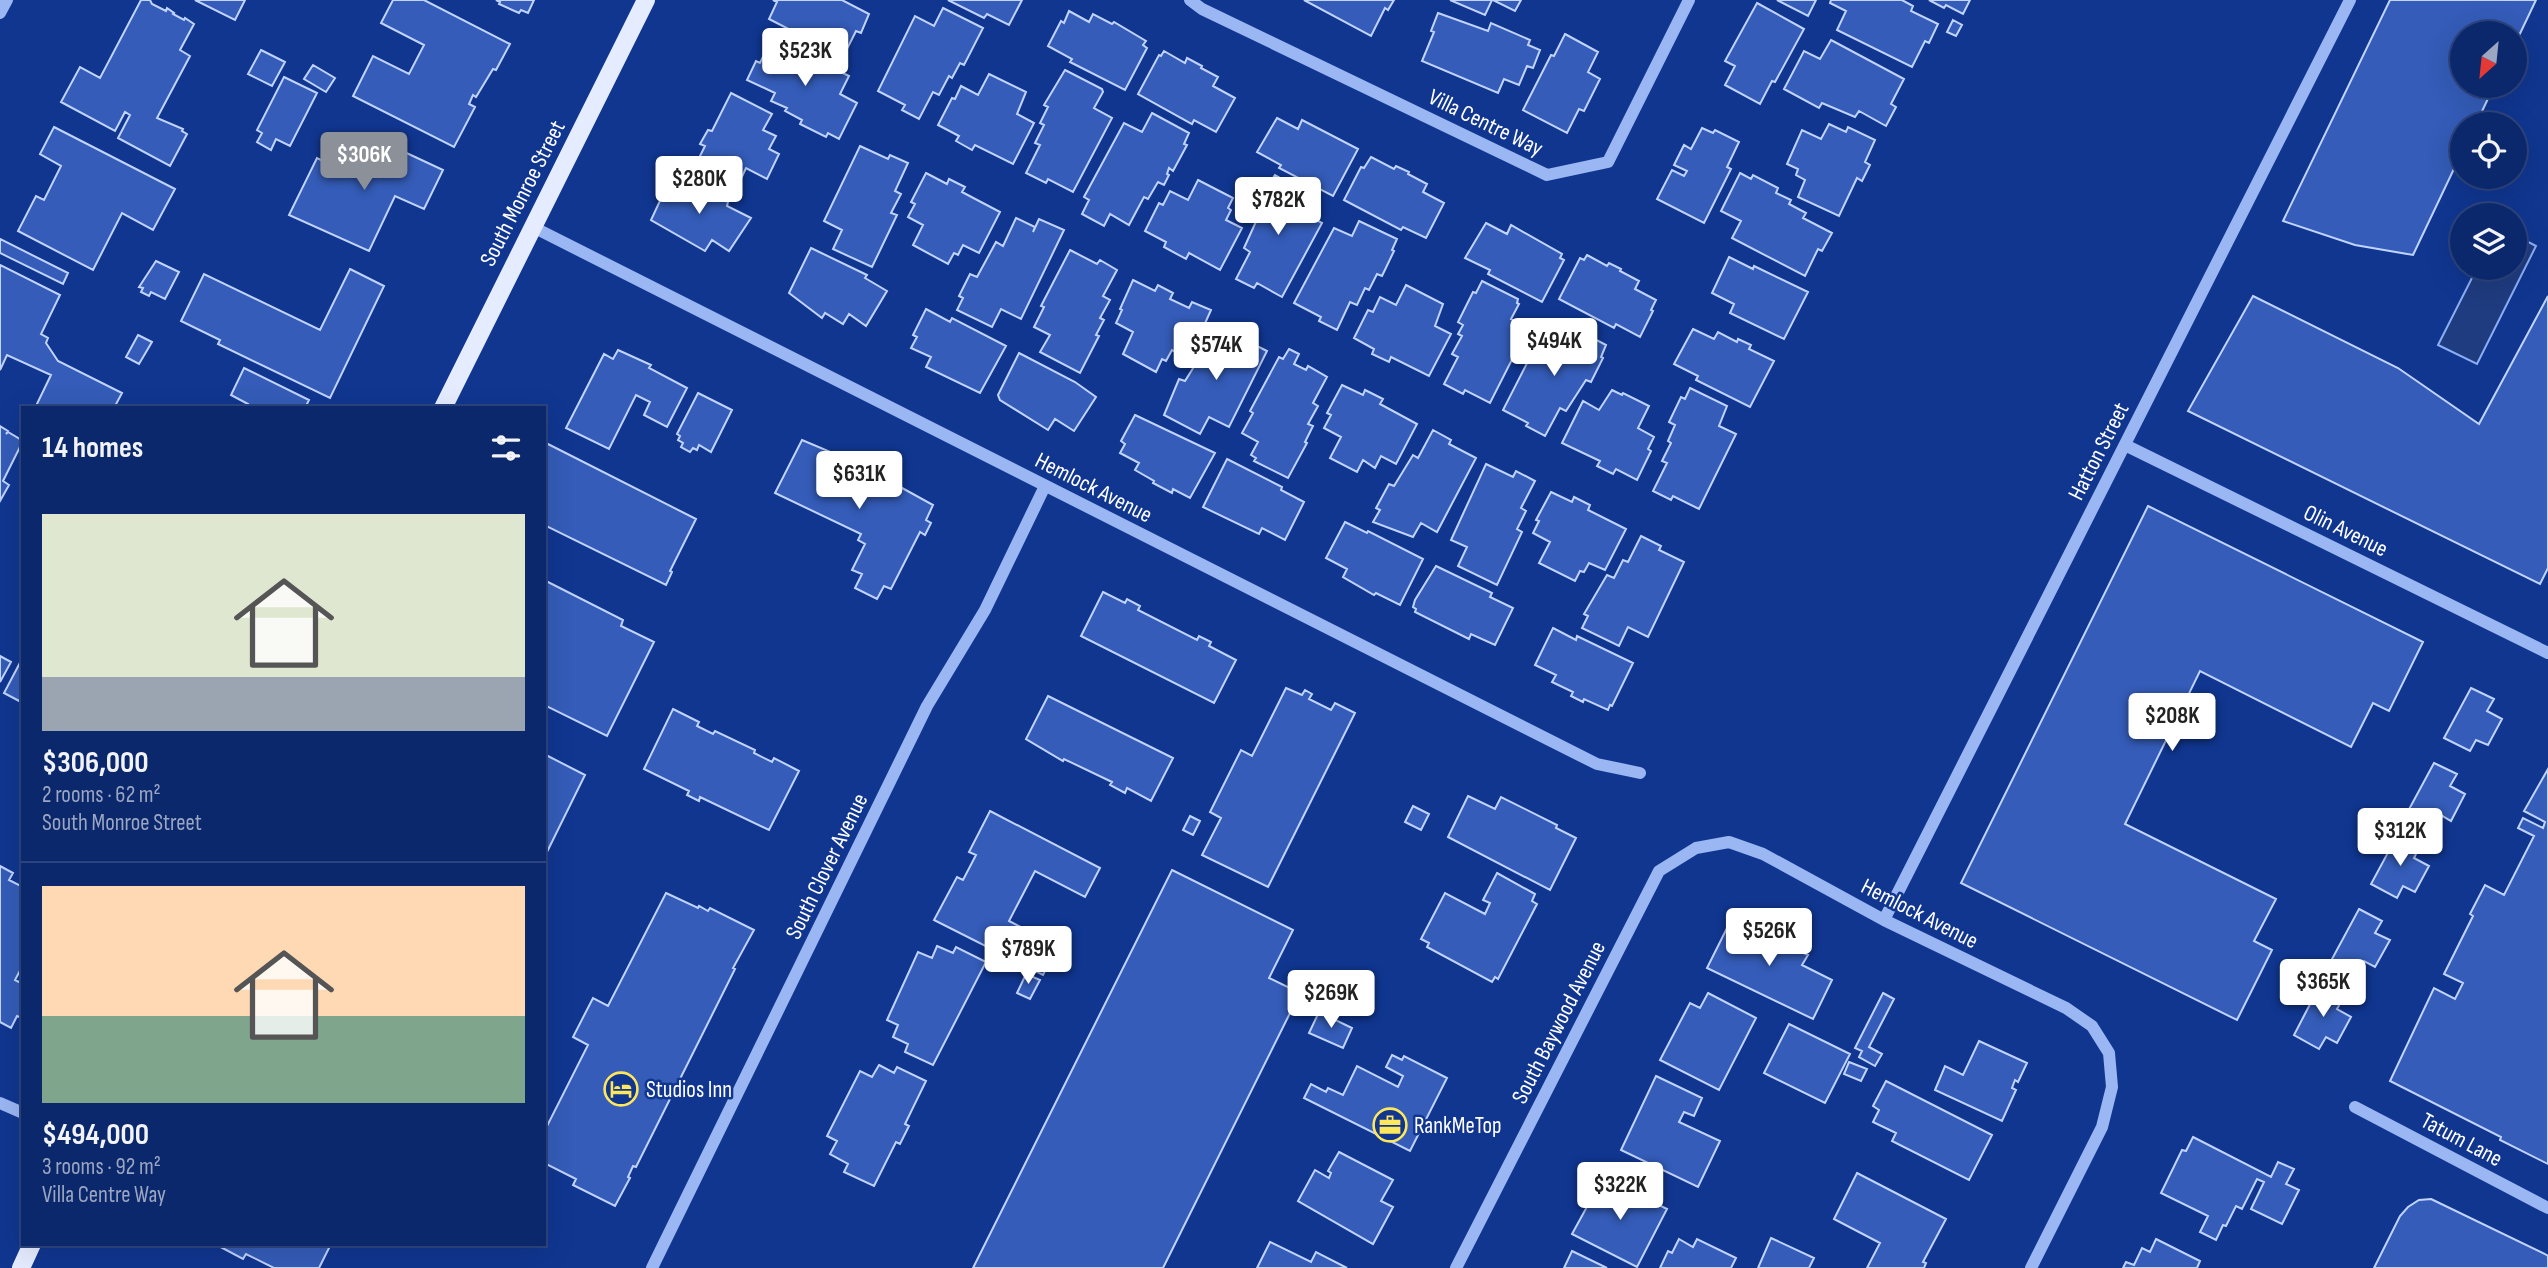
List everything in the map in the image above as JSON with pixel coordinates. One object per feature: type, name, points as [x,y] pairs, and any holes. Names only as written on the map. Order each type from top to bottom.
[{"type":"main road","name":"South Monroe Street","points":[[444,406],[646,0]]},
{"type":"main road","points":[[21,1268],[31,1246]]},
{"type":"street","points":[[0,13],[7,0]]},
{"type":"street","name":"Villa Centre Way","points":[[1190,0],[1202,9],[1547,175],[1608,162],[1689,0]]},
{"type":"street","name":"Hatton Street","points":[[1884,920],[2350,0]]},
{"type":"street","name":"Hemlock Avenue","points":[[533,226],[1597,764],[1640,773]]},
{"type":"street","name":"Olin Avenue","points":[[2125,445],[2548,653]]},
{"type":"street","name":"South Clover Avenue","points":[[652,1268],[927,706],[985,610],[1045,486]]},
{"type":"street","name":"Hemlock Avenue","points":[[1696,848],[1729,842],[1763,854],[1884,920],[2066,1007],[2092,1026],[2109,1053],[2112,1087],[2102,1126],[2031,1268]]},
{"type":"street","name":"South Baywood Avenue","points":[[1456,1268],[1659,870],[1696,848]]},
{"type":"street","points":[[0,1103],[21,1112]]},
{"type":"street","name":"Tatum Lane","points":[[2355,1107],[2548,1209]]},
{"type":"water","points":[[2527,241],[2536,246],[2527,264]]},
{"type":"water","points":[[2471,280],[2519,280],[2477,364],[2438,345]]},
{"type":"building","points":[[141,0],[150,0],[152,4],[166,11],[167,8],[173,14],[194,24],[180,50],[190,56],[157,118],[183,129],[187,134],[170,166],[118,138],[130,115],[125,112],[115,131],[61,102],[80,67],[100,78]]},
{"type":"building","points":[[195,0],[245,0],[235,20]]},
{"type":"building","points":[[393,0],[424,0],[510,44],[496,70],[493,69],[476,97],[473,95],[469,104],[475,107],[454,147],[353,96],[373,56],[409,74],[424,45],[381,23]]},
{"type":"building","points":[[496,0],[534,0],[528,13],[521,10],[519,13]]},
{"type":"building","points":[[773,0],[842,0],[869,14],[861,33],[856,31],[843,57],[769,19],[777,2]]},
{"type":"building","points":[[948,0],[1022,0],[1009,25],[987,14],[984,18]]},
{"type":"building","points":[[1304,0],[1394,0],[1388,10],[1385,8],[1371,36]]},
{"type":"building","points":[[1450,0],[1492,0],[1485,15]]},
{"type":"building","points":[[1493,0],[1521,0],[1515,11]]},
{"type":"building","points":[[1777,0],[1816,0],[1808,16]]},
{"type":"building","points":[[1831,0],[1902,0],[1913,6],[1911,11],[1938,24],[1929,43],[1925,41],[1912,67],[1837,30],[1846,11],[1830,3]]},
{"type":"building","points":[[1929,0],[1970,0],[1963,14]]},
{"type":"building","points":[[2390,0],[2536,0],[2526,21],[2450,21],[2450,98],[2488,98],[2482,112],[2450,112],[2450,177],[2413,255],[2355,245],[2283,221]]},
{"type":"building","points":[[1757,3],[1804,29],[1760,104],[1725,85],[1735,66],[1725,61]]},
{"type":"building","points":[[943,8],[983,28],[964,65],[960,63],[952,78],[949,76],[939,95],[933,92],[919,119],[902,110],[905,105],[878,91],[915,16],[934,26]]},
{"type":"building","points":[[1069,11],[1089,22],[1093,14],[1112,24],[1114,22],[1146,41],[1143,45],[1147,48],[1125,90],[1070,62],[1072,59],[1048,46]]},
{"type":"building","points":[[1438,13],[1488,31],[1491,23],[1530,40],[1528,45],[1540,50],[1533,68],[1527,66],[1519,85],[1504,79],[1498,93],[1422,61],[1434,32],[1431,31]]},
{"type":"building","points":[[1953,20],[1962,25],[1956,36],[1947,32]]},
{"type":"building","points":[[1565,34],[1598,52],[1588,72],[1600,79],[1584,111],[1579,109],[1567,133],[1523,110]]},
{"type":"building","points":[[772,38],[849,76],[840,94],[857,103],[839,139],[828,133],[826,137],[800,124],[802,120],[785,111],[787,108],[771,101],[775,93],[747,80],[756,61],[760,63]]},
{"type":"building","points":[[1831,40],[1904,79],[1891,104],[1896,107],[1886,126],[1859,111],[1855,117],[1822,103],[1819,108],[1784,89],[1804,51],[1820,59]]},
{"type":"building","points":[[261,50],[285,62],[272,86],[248,74]]},
{"type":"building","points":[[1164,51],[1185,63],[1187,58],[1202,66],[1201,68],[1218,77],[1213,86],[1235,98],[1216,132],[1194,120],[1192,124],[1138,94],[1159,55]]},
{"type":"building","points":[[313,65],[335,78],[326,92],[304,79]]},
{"type":"building","points":[[1065,70],[1102,89],[1094,108],[1112,118],[1073,192],[1048,179],[1046,183],[1026,173],[1040,145],[1035,143],[1044,125],[1040,123],[1048,107],[1044,105]]},
{"type":"building","points":[[989,74],[1026,92],[1017,114],[1034,123],[1013,164],[975,145],[972,150],[956,141],[959,136],[938,125],[961,86],[978,95]]},
{"type":"building","points":[[284,77],[317,93],[290,146],[276,139],[271,150],[257,142],[262,133],[257,130]]},
{"type":"building","points":[[731,93],[772,114],[763,130],[776,136],[769,149],[779,154],[767,179],[746,168],[738,185],[725,178],[723,183],[694,168],[705,146],[700,144],[708,130],[712,131]]},
{"type":"building","points":[[1152,113],[1189,133],[1184,144],[1187,145],[1173,171],[1169,168],[1164,185],[1158,182],[1148,199],[1144,197],[1129,225],[1110,214],[1104,226],[1082,214],[1089,200],[1084,197],[1124,123],[1142,132]]},
{"type":"building","points":[[1277,118],[1298,129],[1302,120],[1358,149],[1333,196],[1279,168],[1281,165],[1257,152]]},
{"type":"building","points":[[1829,124],[1846,132],[1848,127],[1875,140],[1865,162],[1870,165],[1862,181],[1857,178],[1839,216],[1798,197],[1805,180],[1796,175],[1798,169],[1787,164],[1802,130],[1821,139]]},
{"type":"building","points":[[54,127],[175,189],[153,230],[122,213],[93,270],[18,231],[36,196],[44,200],[61,166],[40,154]]},
{"type":"building","points":[[1702,128],[1713,133],[1715,130],[1739,142],[1727,167],[1731,169],[1704,223],[1657,199],[1672,170],[1684,176],[1687,171],[1674,165],[1684,145],[1691,149]]},
{"type":"building","points":[[368,135],[443,170],[424,209],[395,196],[369,251],[289,215],[317,158],[349,174]]},
{"type":"building","points":[[860,146],[888,159],[890,155],[908,163],[895,191],[901,194],[891,213],[897,215],[872,267],[833,249],[842,230],[824,221]]},
{"type":"building","points":[[1371,157],[1394,169],[1396,166],[1409,172],[1408,174],[1427,184],[1423,192],[1444,203],[1426,238],[1403,227],[1401,230],[1344,200],[1361,167],[1364,168]]},
{"type":"building","points":[[926,173],[947,184],[949,179],[965,187],[962,192],[1000,212],[979,253],[963,245],[958,255],[954,253],[948,264],[913,245],[923,225],[908,217],[915,204],[911,202]]},
{"type":"building","points":[[1740,173],[1751,179],[1753,175],[1778,188],[1776,193],[1791,200],[1789,204],[1806,213],[1803,218],[1832,233],[1822,251],[1818,249],[1805,276],[1732,238],[1741,221],[1721,211]]},
{"type":"building","points":[[672,175],[728,202],[727,206],[751,218],[729,251],[712,240],[705,251],[651,220]]},
{"type":"building","points":[[1275,175],[1309,194],[1312,198],[1303,213],[1322,223],[1282,297],[1257,283],[1254,288],[1236,279],[1250,252],[1244,248],[1259,215],[1252,210]]},
{"type":"building","points":[[1198,180],[1233,198],[1226,220],[1242,228],[1220,270],[1189,253],[1186,259],[1164,247],[1166,242],[1145,231],[1159,203],[1163,205],[1170,191],[1188,200]]},
{"type":"building","points":[[1016,218],[1035,227],[1033,232],[1039,219],[1064,230],[1021,319],[1001,309],[992,327],[957,310],[963,298],[959,296],[970,274],[977,277],[996,242],[1003,246]]},
{"type":"building","points":[[1359,221],[1397,239],[1382,276],[1377,274],[1369,290],[1365,288],[1357,305],[1350,302],[1337,330],[1319,321],[1321,317],[1294,303],[1334,228],[1352,236]]},
{"type":"building","points":[[1486,223],[1507,234],[1511,225],[1562,254],[1560,258],[1564,260],[1542,302],[1488,274],[1490,270],[1465,258]]},
{"type":"building","points":[[0,239],[68,273],[63,284],[0,253]]},
{"type":"building","points":[[811,248],[867,275],[865,278],[887,291],[866,326],[849,314],[843,324],[825,313],[822,318],[789,293]]},
{"type":"building","points":[[1070,250],[1097,264],[1100,260],[1117,270],[1103,296],[1110,300],[1100,318],[1104,320],[1096,335],[1099,336],[1080,373],[1040,352],[1050,335],[1034,327],[1044,307],[1041,306]]},
{"type":"building","points":[[1587,255],[1607,266],[1609,263],[1621,269],[1620,271],[1639,281],[1635,289],[1656,300],[1640,337],[1616,324],[1614,328],[1559,299],[1580,258],[1584,260]]},
{"type":"building","points":[[1729,257],[1808,292],[1784,339],[1730,313],[1734,304],[1712,293]]},
{"type":"building","points":[[156,261],[179,272],[165,299],[151,292],[149,296],[141,292],[143,288],[139,287]]},
{"type":"building","points":[[0,265],[60,295],[41,334],[48,338],[46,343],[58,361],[122,393],[115,406],[36,406],[51,375],[7,355],[0,370]]},
{"type":"building","points":[[350,269],[384,286],[330,398],[218,344],[220,340],[181,321],[204,274],[320,330]]},
{"type":"building","points":[[1133,280],[1155,291],[1158,285],[1173,293],[1170,299],[1189,308],[1192,302],[1211,310],[1189,359],[1172,350],[1166,361],[1162,359],[1156,372],[1123,354],[1133,332],[1116,323]]},
{"type":"building","points":[[1482,281],[1518,299],[1519,304],[1511,319],[1528,328],[1490,403],[1465,390],[1463,394],[1444,384],[1458,357],[1452,354],[1462,336],[1458,334],[1463,325],[1458,322],[1473,292],[1476,293]]},
{"type":"building","points":[[1406,285],[1443,304],[1435,326],[1451,334],[1429,376],[1391,357],[1389,362],[1372,354],[1374,349],[1354,338],[1368,310],[1373,312],[1380,297],[1396,305]]},
{"type":"building","points":[[2253,296],[2398,368],[2479,424],[2548,296],[2548,568],[2540,584],[2188,411]]},
{"type":"building","points":[[926,309],[950,322],[952,318],[1006,346],[980,393],[926,367],[931,357],[911,348],[917,337],[913,335]]},
{"type":"building","points":[[1225,324],[1243,334],[1241,338],[1267,351],[1229,427],[1209,417],[1200,434],[1164,415],[1179,379],[1185,381],[1205,349],[1210,352]]},
{"type":"building","points":[[1570,326],[1606,345],[1601,357],[1603,358],[1591,382],[1586,380],[1566,411],[1560,408],[1545,436],[1526,426],[1528,423],[1503,410],[1542,334],[1560,344]]},
{"type":"building","points":[[1693,329],[1714,339],[1718,332],[1737,342],[1738,339],[1751,345],[1749,349],[1774,361],[1750,407],[1696,380],[1698,376],[1674,364]]},
{"type":"building","points":[[138,335],[152,342],[139,364],[126,357]]},
{"type":"building","points":[[1289,349],[1299,354],[1294,364],[1306,370],[1308,366],[1327,377],[1313,403],[1318,406],[1308,424],[1313,426],[1305,442],[1307,443],[1288,478],[1254,461],[1256,458],[1251,455],[1258,442],[1242,433],[1253,413],[1250,411],[1279,357],[1283,359]]},
{"type":"building","points":[[618,350],[651,365],[649,368],[687,388],[667,427],[644,415],[650,402],[636,395],[609,449],[566,428],[604,354],[613,359]]},
{"type":"building","points":[[1019,353],[1075,382],[1096,397],[1074,431],[1055,419],[1048,430],[1000,400],[998,395]]},
{"type":"building","points":[[244,368],[309,400],[306,406],[247,406],[248,404],[231,395]]},
{"type":"building","points":[[1342,385],[1363,395],[1365,390],[1383,399],[1380,404],[1417,424],[1396,464],[1381,456],[1375,468],[1363,460],[1357,472],[1330,458],[1341,437],[1324,428],[1331,415],[1327,413]]},
{"type":"building","points":[[1690,388],[1727,406],[1719,426],[1736,434],[1699,509],[1673,496],[1671,500],[1653,491],[1667,463],[1662,461],[1671,443],[1668,441],[1675,425],[1669,422],[1681,397],[1685,399]]},
{"type":"building","points":[[1612,390],[1649,406],[1638,428],[1654,437],[1648,449],[1651,451],[1637,480],[1616,469],[1613,474],[1597,466],[1600,461],[1562,443],[1583,401],[1599,410]]},
{"type":"building","points":[[698,393],[732,410],[711,452],[699,445],[697,450],[693,448],[690,452],[681,447],[683,443],[678,440],[680,436],[677,434]]},
{"type":"building","points":[[1135,415],[1215,453],[1190,498],[1173,489],[1172,493],[1153,483],[1154,481],[1135,470],[1139,463],[1120,453],[1125,444],[1121,441]]},
{"type":"building","points":[[0,426],[8,431],[6,434],[8,432],[21,440],[21,445],[3,481],[9,485],[0,501]]},
{"type":"building","points":[[1433,430],[1451,440],[1449,444],[1476,458],[1437,532],[1421,523],[1413,537],[1373,522],[1380,510],[1376,508],[1389,484],[1394,486],[1413,455],[1418,458]]},
{"type":"building","points":[[802,440],[840,456],[839,461],[852,468],[855,462],[933,505],[926,520],[931,523],[925,535],[920,532],[891,589],[884,586],[877,599],[855,588],[862,574],[852,570],[865,544],[858,540],[861,534],[775,493]]},
{"type":"building","points":[[546,443],[696,519],[670,571],[672,572],[666,585],[546,526]]},
{"type":"building","points":[[1227,459],[1282,487],[1281,490],[1304,502],[1285,540],[1262,528],[1259,534],[1203,507]]},
{"type":"building","points":[[1486,464],[1513,477],[1516,471],[1535,481],[1521,508],[1526,511],[1517,529],[1522,532],[1497,585],[1458,566],[1467,547],[1451,540]]},
{"type":"building","points":[[1551,492],[1572,502],[1574,497],[1590,505],[1588,510],[1626,529],[1605,570],[1589,563],[1584,572],[1580,571],[1575,581],[1539,563],[1550,542],[1533,533],[1539,521],[1536,520]]},
{"type":"building","points":[[2148,506],[2423,642],[2389,711],[2373,703],[2351,747],[2200,671],[2125,824],[2276,899],[2254,941],[2272,950],[2237,1020],[1961,883]]},
{"type":"building","points":[[1345,522],[1423,559],[1400,605],[1376,593],[1374,595],[1343,577],[1347,569],[1326,558]]},
{"type":"building","points":[[1641,536],[1661,546],[1659,550],[1684,562],[1648,637],[1628,627],[1619,646],[1582,628],[1588,616],[1584,614],[1607,575],[1614,578],[1623,560],[1628,562]]},
{"type":"building","points":[[1436,566],[1492,593],[1490,597],[1513,608],[1495,645],[1471,634],[1469,639],[1415,612],[1415,600]]},
{"type":"building","points":[[546,581],[623,620],[621,626],[654,642],[607,736],[546,706]]},
{"type":"building","points":[[1103,592],[1125,603],[1127,599],[1140,606],[1138,610],[1197,640],[1199,636],[1211,642],[1209,646],[1236,660],[1214,703],[1081,636]]},
{"type":"building","points":[[1553,628],[1576,640],[1577,636],[1633,663],[1608,710],[1571,696],[1573,692],[1552,682],[1556,675],[1535,665]]},
{"type":"building","points":[[0,656],[11,662],[0,682]]},
{"type":"building","points":[[21,661],[21,702],[4,693]]},
{"type":"building","points":[[1286,688],[1302,695],[1305,690],[1312,694],[1309,699],[1331,710],[1335,703],[1355,713],[1268,887],[1202,855],[1221,818],[1210,812],[1241,750],[1252,756]]},
{"type":"building","points":[[2471,688],[2494,699],[2487,711],[2502,719],[2488,745],[2476,740],[2470,751],[2444,738]]},
{"type":"building","points":[[1048,696],[1173,758],[1151,801],[1127,788],[1125,793],[1110,785],[1112,782],[1064,759],[1063,761],[1026,739]]},
{"type":"building","points":[[673,709],[699,722],[697,726],[713,734],[715,731],[755,750],[754,753],[772,762],[774,758],[799,771],[769,830],[700,797],[699,801],[687,795],[689,791],[644,769]]},
{"type":"building","points":[[546,755],[585,775],[546,854]]},
{"type":"building","points":[[2434,763],[2457,774],[2450,786],[2465,794],[2451,821],[2439,814],[2433,826],[2407,813]]},
{"type":"building","points":[[2548,769],[2548,1164],[2390,1081],[2434,988],[2455,999],[2463,983],[2444,974],[2485,885],[2504,895],[2534,836],[2518,828],[2523,818],[2543,828],[2545,822],[2524,811]]},
{"type":"building","points":[[1468,796],[1495,809],[1501,797],[1557,825],[1556,828],[1576,838],[1550,890],[1448,837]]},
{"type":"building","points":[[1413,806],[1429,814],[1421,830],[1405,822]]},
{"type":"building","points":[[990,811],[1100,868],[1085,897],[1035,871],[1009,921],[1058,946],[1043,975],[934,920],[957,877],[963,880],[976,855],[969,852]]},
{"type":"building","points":[[1190,816],[1200,821],[1193,835],[1183,830]]},
{"type":"building","points":[[2398,834],[2420,846],[2414,858],[2429,866],[2415,892],[2403,886],[2397,898],[2371,884]]},
{"type":"building","points":[[0,866],[13,873],[9,880],[21,886],[21,969],[15,980],[21,983],[21,1018],[17,1016],[11,1028],[0,1022]]},
{"type":"building","points":[[1172,870],[1293,930],[1269,978],[1300,993],[1163,1268],[973,1268]]},
{"type":"building","points":[[1497,873],[1535,894],[1532,901],[1537,904],[1498,979],[1495,977],[1492,982],[1427,947],[1429,943],[1421,939],[1445,893],[1485,914],[1490,903],[1483,900]]},
{"type":"building","name":"Studios Inn","points":[[666,893],[698,908],[699,906],[708,911],[710,908],[754,930],[615,1206],[573,1185],[576,1179],[546,1164],[546,1128],[588,1045],[573,1037],[593,998],[608,1006]]},
{"type":"building","points":[[2359,909],[2382,921],[2375,933],[2390,940],[2375,967],[2364,961],[2358,973],[2332,959]]},
{"type":"building","points":[[1732,918],[1752,928],[1754,923],[1774,933],[1772,938],[1808,955],[1802,965],[1832,980],[1813,1019],[1707,968]]},
{"type":"building","points":[[937,946],[953,953],[956,947],[986,962],[933,1065],[905,1052],[908,1044],[893,1037],[898,1025],[887,1020],[918,952],[932,958]]},
{"type":"building","points":[[1026,974],[1040,980],[1030,999],[1017,993]]},
{"type":"building","points":[[2320,985],[2343,998],[2337,1009],[2351,1017],[2337,1043],[2326,1037],[2319,1049],[2294,1035]]},
{"type":"building","points":[[1708,993],[1756,1018],[1719,1090],[1660,1060],[1690,1003],[1700,1008]]},
{"type":"building","points":[[1883,993],[1894,999],[1869,1047],[1882,1054],[1875,1066],[1859,1057],[1862,1051],[1855,1048]]},
{"type":"building","points":[[1319,1012],[1352,1028],[1343,1048],[1309,1033]]},
{"type":"building","points":[[1789,1024],[1850,1054],[1825,1103],[1764,1073]]},
{"type":"building","points":[[1979,1041],[2027,1063],[2018,1082],[2015,1080],[2012,1088],[2016,1090],[2002,1121],[1935,1090],[1945,1066],[1963,1075]]},
{"type":"building","name":"RankMeTop","points":[[1392,1055],[1402,1060],[1404,1056],[1447,1078],[1410,1151],[1304,1098],[1311,1084],[1326,1092],[1328,1088],[1343,1095],[1357,1066],[1398,1087],[1403,1076],[1386,1067]]},
{"type":"building","points":[[1849,1062],[1867,1069],[1861,1081],[1844,1074]]},
{"type":"building","points":[[879,1065],[894,1073],[897,1067],[926,1081],[905,1124],[909,1126],[900,1144],[896,1142],[874,1186],[844,1172],[848,1164],[830,1154],[837,1141],[827,1136],[860,1071],[872,1077]]},
{"type":"building","points":[[1656,1076],[1702,1098],[1694,1116],[1684,1112],[1679,1122],[1720,1141],[1698,1187],[1621,1150]]},
{"type":"building","points":[[1886,1081],[1992,1135],[1969,1180],[1892,1141],[1896,1133],[1873,1122],[1879,1110],[1873,1106]]},
{"type":"building","points":[[2193,1137],[2271,1177],[2278,1162],[2294,1169],[2286,1184],[2299,1190],[2282,1224],[2251,1209],[2264,1182],[2257,1179],[2242,1209],[2236,1206],[2216,1240],[2200,1232],[2208,1216],[2161,1193],[2182,1150],[2186,1151]]},
{"type":"building","points":[[1339,1152],[1393,1180],[1381,1201],[1393,1207],[1373,1244],[1298,1201],[1315,1170],[1329,1178],[1331,1173],[1328,1171]]},
{"type":"building","points":[[1857,1173],[1946,1219],[1923,1262],[1926,1263],[1924,1268],[1867,1268],[1880,1243],[1834,1219]]},
{"type":"building","points":[[1605,1178],[1667,1209],[1637,1267],[1572,1234],[1589,1203],[1594,1205]]},
{"type":"building","points":[[2431,1199],[2545,1254],[2548,1256],[2548,1268],[2374,1268],[2400,1216],[2419,1200]]},
{"type":"building","points":[[1771,1238],[1814,1258],[1809,1268],[1758,1268]]},
{"type":"building","points":[[1679,1239],[1693,1247],[1697,1239],[1736,1258],[1731,1268],[1660,1268],[1668,1251],[1672,1253]]},
{"type":"building","points":[[2156,1239],[2200,1261],[2197,1268],[2123,1268],[2126,1262],[2134,1265],[2142,1248],[2150,1252]]},
{"type":"building","points":[[1270,1242],[1311,1262],[1316,1252],[1347,1268],[1257,1268]]},
{"type":"building","points":[[219,1246],[330,1246],[319,1268],[274,1268],[246,1254],[243,1259]]},
{"type":"building","points":[[1572,1251],[1607,1268],[1564,1268]]},
{"type":"place","name":"Studios Inn","points":[[621,1089]]},
{"type":"place","name":"RankMeTop","points":[[1390,1125]]}]
